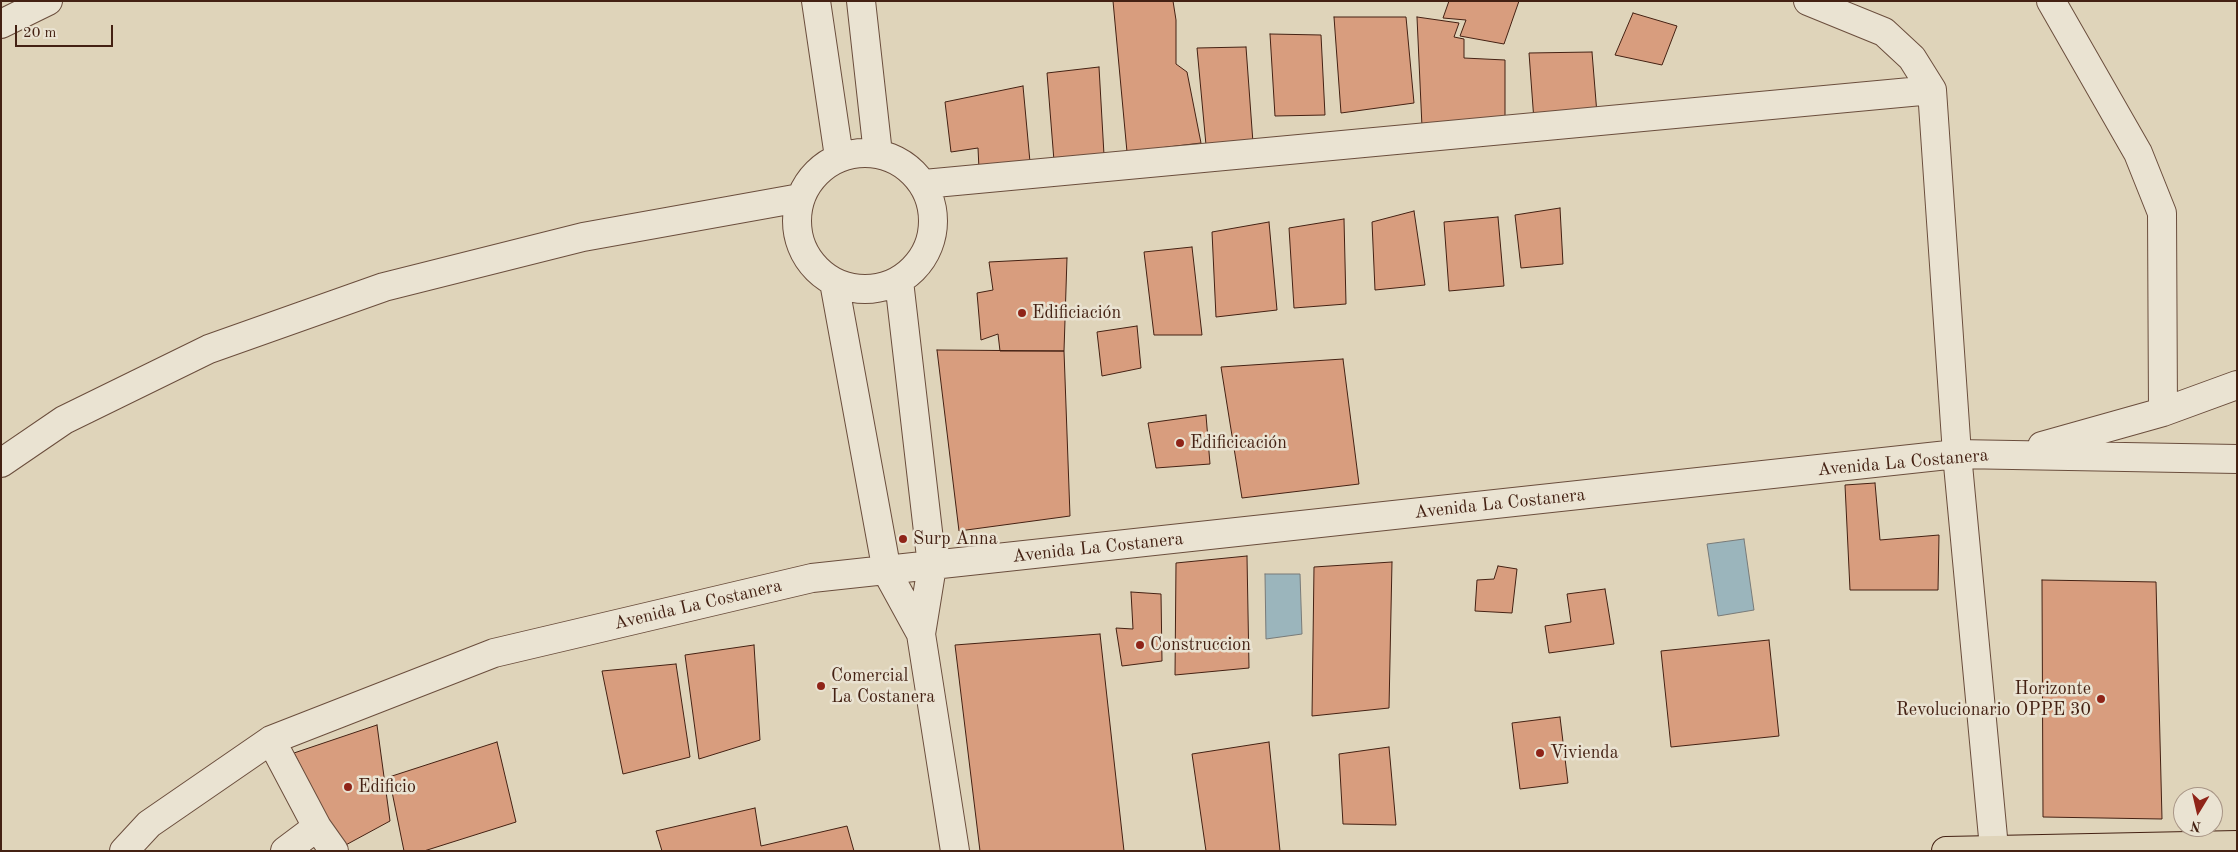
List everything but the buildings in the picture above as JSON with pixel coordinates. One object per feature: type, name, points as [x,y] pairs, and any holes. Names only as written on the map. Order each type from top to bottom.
[{"type":"main road","points":[[1946,851],[1994,848],[2237,845]]},
{"type":"street","points":[[1,24],[48,1]]},
{"type":"street","points":[[816,1],[839,157]]},
{"type":"street","points":[[861,1],[878,154]]},
{"type":"street","points":[[1808,1],[1884,32],[1912,58],[1932,90],[1957,454],[1994,848]]},
{"type":"street","points":[[2051,1],[2138,153],[2162,213],[2164,226],[2162,412]]},
{"type":"street","points":[[924,184],[1932,90]]},
{"type":"street","points":[[858,153],[878,154],[896,160],[911,170],[924,184],[931,202],[934,220],[932,238],[925,255],[913,269],[898,281],[883,287],[850,288],[834,282],[820,273],[809,260],[801,246],[796,214],[800,198],[809,181],[822,167],[839,157],[858,153]]},
{"type":"street","points":[[1,463],[64,420],[209,349],[384,287],[583,237],[800,198]]},
{"type":"street","points":[[898,281],[932,566],[921,634],[955,851]]},
{"type":"street","points":[[834,282],[887,572],[921,634]]},
{"type":"street","name":"Avenida La Costanera","points":[[2011,455],[2162,412],[2237,385]]},
{"type":"street","name":"Avenida La Costanera","points":[[124,851],[149,824],[271,740],[494,653],[812,578],[887,572],[1957,454],[2237,459]]},
{"type":"street","points":[[271,740],[317,827],[334,851]]},
{"type":"street","points":[[285,851],[317,827]]},
{"type":"water","points":[[1744,539],[1754,610],[1718,616],[1707,544]]},
{"type":"water","points":[[1265,574],[1300,574],[1302,634],[1266,639]]},
{"type":"place","name":"Edificiación","points":[[1022,313]]},
{"type":"place","name":"Edificicación","points":[[1180,443]]},
{"type":"place","name":"Surp Anna","points":[[903,539]]},
{"type":"place","name":"Construccion","points":[[1140,645]]},
{"type":"place","name":"Comercial La Costanera","points":[[821,686]]},
{"type":"place","name":"Horizonte Revolucionario OPPE 30","points":[[2101,699]]},
{"type":"place","name":"Vivienda","points":[[1540,753]]},
{"type":"place","name":"Edificio","points":[[348,787]]}]
